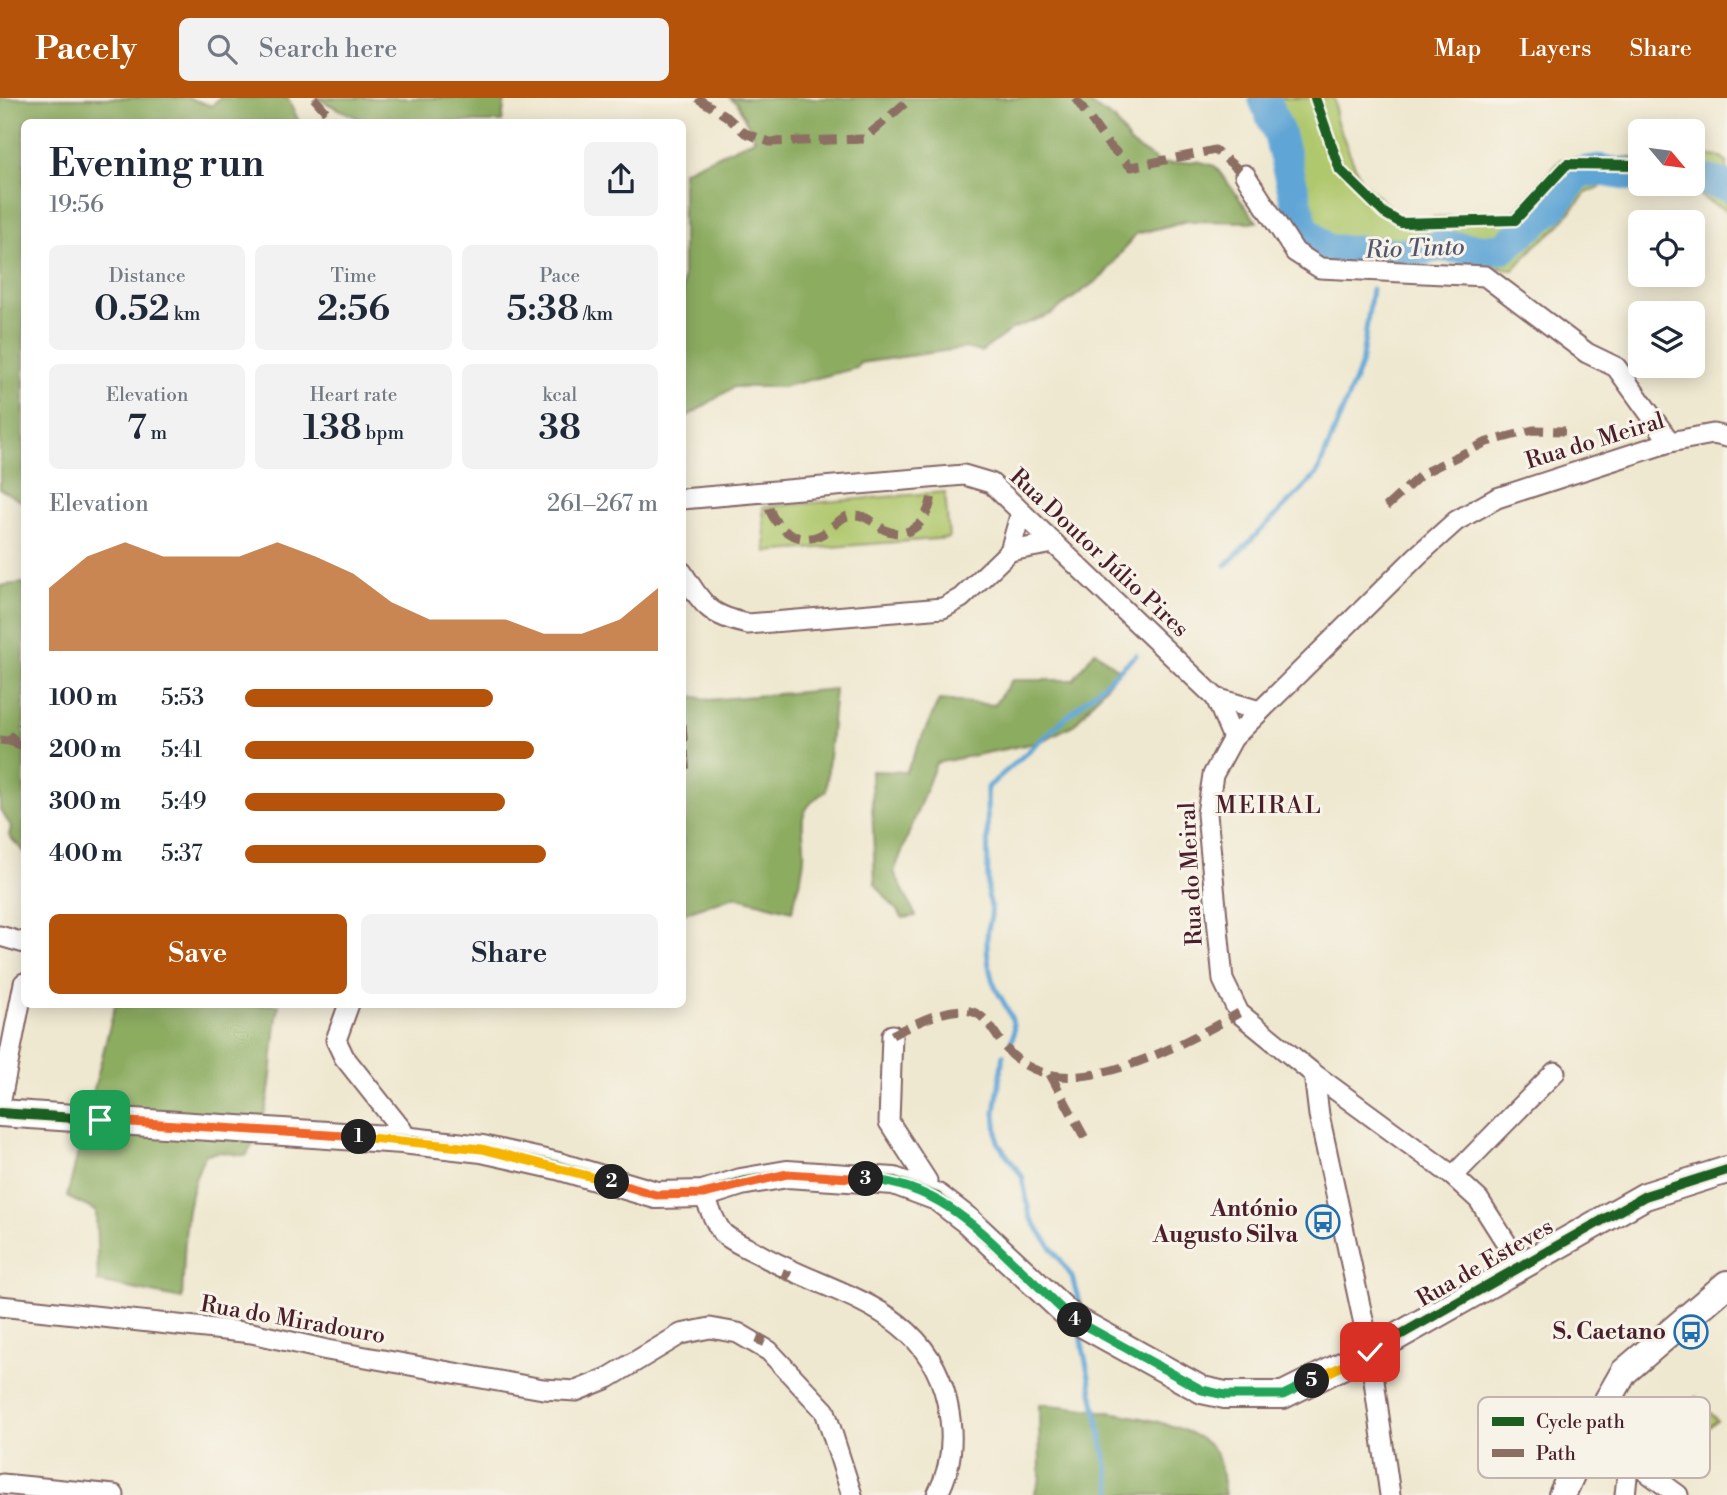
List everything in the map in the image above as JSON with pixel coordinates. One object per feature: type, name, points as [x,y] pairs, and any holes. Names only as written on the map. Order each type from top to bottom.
[{"type":"street","points":[[1245,175],[1295,252],[1320,268],[1485,276],[1587,353],[1616,367],[1670,442]]},
{"type":"street","name":"Rua do Meiral","points":[[1521,1266],[1479,1200],[1453,1176],[1314,1074],[1239,1013],[1223,980],[1207,814],[1213,775],[1233,738],[1417,556],[1457,521],[1497,498],[1670,442],[1713,435],[1727,437]]},
{"type":"street","name":"Rua Doutor Júlio Pires","points":[[686,499],[964,475],[992,483],[1216,698],[1233,738]]},
{"type":"street","points":[[686,578],[706,610],[724,619],[748,624],[943,608],[961,598],[1010,551],[1021,512]]},
{"type":"street","points":[[1010,551],[1054,543]]},
{"type":"street","name":"Rua Doutor Júlio Pires","points":[[1216,698],[1260,711]]},
{"type":"street","points":[[0,936],[21,942]]},
{"type":"street","points":[[0,1104],[21,998]]},
{"type":"street","points":[[348,1008],[337,1040],[344,1057],[402,1130],[402,1140]]},
{"type":"street","points":[[892,1035],[889,1122],[927,1181],[922,1192]]},
{"type":"street","points":[[1453,1176],[1555,1072]]},
{"type":"street","points":[[1314,1074],[1319,1115],[1370,1352],[1390,1495]]},
{"type":"street","name":"Rua de Esteves","points":[[0,1113],[402,1140],[482,1149],[558,1166],[656,1195],[703,1194],[787,1174],[894,1181],[936,1197],[968,1222],[1072,1318],[1202,1390],[1225,1395],[1283,1395],[1370,1352],[1645,1196],[1727,1170]]},
{"type":"street","points":[[703,1194],[723,1233],[788,1270],[874,1305],[914,1334],[942,1379],[953,1431],[944,1482],[937,1495]]},
{"type":"street","points":[[1609,1397],[1624,1372],[1727,1284]]},
{"type":"street","name":"Rua do Miradouro","points":[[0,1306],[252,1333],[327,1350],[502,1382],[576,1391],[608,1378],[681,1334],[710,1328],[738,1332],[769,1352],[825,1410],[852,1495]]},
{"type":"street","points":[[1562,1495],[1569,1478]]},
{"type":"street","points":[[1655,1478],[1678,1495]]},
{"type":"street","points":[[1,1486],[114,1495]]},
{"type":"green space","points":[[0,98],[189,98],[212,106],[219,98],[288,98],[298,119],[21,119],[21,501],[0,489]]},
{"type":"green space","points":[[316,98],[505,98],[502,119],[360,119]]},
{"type":"green space","points":[[730,98],[1081,98],[1115,120],[1130,143],[1162,164],[1197,161],[1215,166],[1257,222],[1187,221],[1136,234],[1103,276],[1051,314],[1012,329],[981,352],[965,348],[860,363],[857,368],[782,387],[734,387],[686,417],[686,170],[755,139],[737,103]]},
{"type":"green space","points":[[1254,98],[1335,98],[1336,120],[1361,181],[1401,218],[1512,214],[1561,160],[1572,158],[1628,158],[1628,183],[1602,186],[1586,193],[1557,228],[1535,246],[1513,270],[1451,257],[1427,258],[1417,263],[1330,262],[1304,245],[1289,228],[1275,154]]},
{"type":"green space","points":[[1705,155],[1721,157],[1727,162],[1727,211],[1701,196],[1705,196]]},
{"type":"green space","points":[[945,492],[949,538],[766,552],[763,507]]},
{"type":"green space","points":[[21,583],[21,849],[9,836],[11,826],[0,810],[0,586]]},
{"type":"green space","points":[[1095,651],[1119,670],[1075,724],[1040,742],[936,763],[894,872],[916,916],[903,918],[875,884],[871,771],[906,772],[939,700],[994,705],[1012,680],[1073,680]]},
{"type":"green space","points":[[835,689],[826,791],[808,806],[804,813],[803,864],[792,911],[735,896],[686,912],[686,695],[709,700]]},
{"type":"green space","points":[[114,1008],[279,1008],[268,1100],[256,1137],[246,1156],[221,1152],[206,1154],[198,1170],[186,1225],[182,1299],[98,1282],[96,1211],[67,1197]]},
{"type":"green space","points":[[1039,1404],[1133,1416],[1184,1430],[1203,1440],[1215,1452],[1225,1495],[1034,1495],[1040,1478]]},
{"type":"green space","points":[[1710,1412],[1717,1420],[1710,1426]]},
{"type":"waterway","name":"Rio Tinto","points":[[1264,98],[1279,134],[1303,228],[1326,250],[1406,254],[1439,246],[1485,250],[1503,248],[1551,208],[1578,173],[1599,170],[1628,175]]},
{"type":"waterway","name":"Rio Tinto","points":[[1705,180],[1727,186]]},
{"type":"waterway","points":[[1226,565],[1317,474],[1361,365],[1372,289]]},
{"type":"waterway","points":[[1011,1043],[1014,1027],[1012,1019],[993,982],[988,953],[987,937],[991,910],[988,896],[987,788],[1136,655]]},
{"type":"waterway","points":[[1003,1055],[995,1113],[998,1143],[1022,1176],[1030,1217],[1072,1277],[1082,1312]]},
{"type":"waterway","points":[[1080,1333],[1113,1495]]},
{"type":"marked path","points":[[314,98],[332,119]]},
{"type":"marked path","points":[[697,98],[726,116],[745,133],[770,142],[864,139],[911,98]]},
{"type":"marked path","points":[[1075,98],[1107,143],[1131,167],[1215,150],[1245,175]]},
{"type":"marked path","points":[[1386,507],[1423,473],[1487,442],[1533,430],[1565,431]]},
{"type":"marked path","points":[[769,508],[778,525],[793,536],[801,538],[819,536],[840,519],[851,515],[864,517],[885,530],[903,533],[911,530],[923,519],[931,503],[932,494]]},
{"type":"marked path","points":[[0,740],[9,741],[21,727]]},
{"type":"marked path","points":[[9,741],[21,745]]},
{"type":"marked path","points":[[892,1035],[932,1017],[958,1010],[975,1013],[987,1022],[1007,1050],[1023,1064],[1048,1074],[1070,1076],[1120,1068],[1147,1058],[1239,1013]]},
{"type":"marked path","points":[[1050,1074],[1087,1142]]},
{"type":"marked path","points":[[784,1280],[788,1270]]},
{"type":"marked path","points":[[759,1345],[763,1335]]},
{"type":"cycle path","points":[[1315,98],[1340,170],[1384,213],[1401,223],[1515,220],[1567,164],[1628,165]]},
{"type":"cycle path","points":[[0,1113],[402,1140],[482,1149],[558,1166],[656,1195],[703,1194],[741,1182],[787,1174],[894,1181],[937,1197],[968,1221],[1072,1318],[1202,1390],[1225,1395],[1283,1395],[1370,1352],[1645,1196],[1727,1170]]},
{"type":"place","name":"António Augusto Silva","points":[[1323,1222]]},
{"type":"place","name":"S. Caetano","points":[[1691,1332]]},
{"type":"district","name":"MEIRAL","points":[[1269,806]]},
{"type":"route","points":[[100,1120],[402,1140],[482,1149],[558,1166],[656,1195],[703,1194],[741,1182],[787,1174],[894,1181],[936,1197],[968,1222],[1072,1318],[1202,1390],[1225,1395],[1283,1395],[1370,1352]]}]
